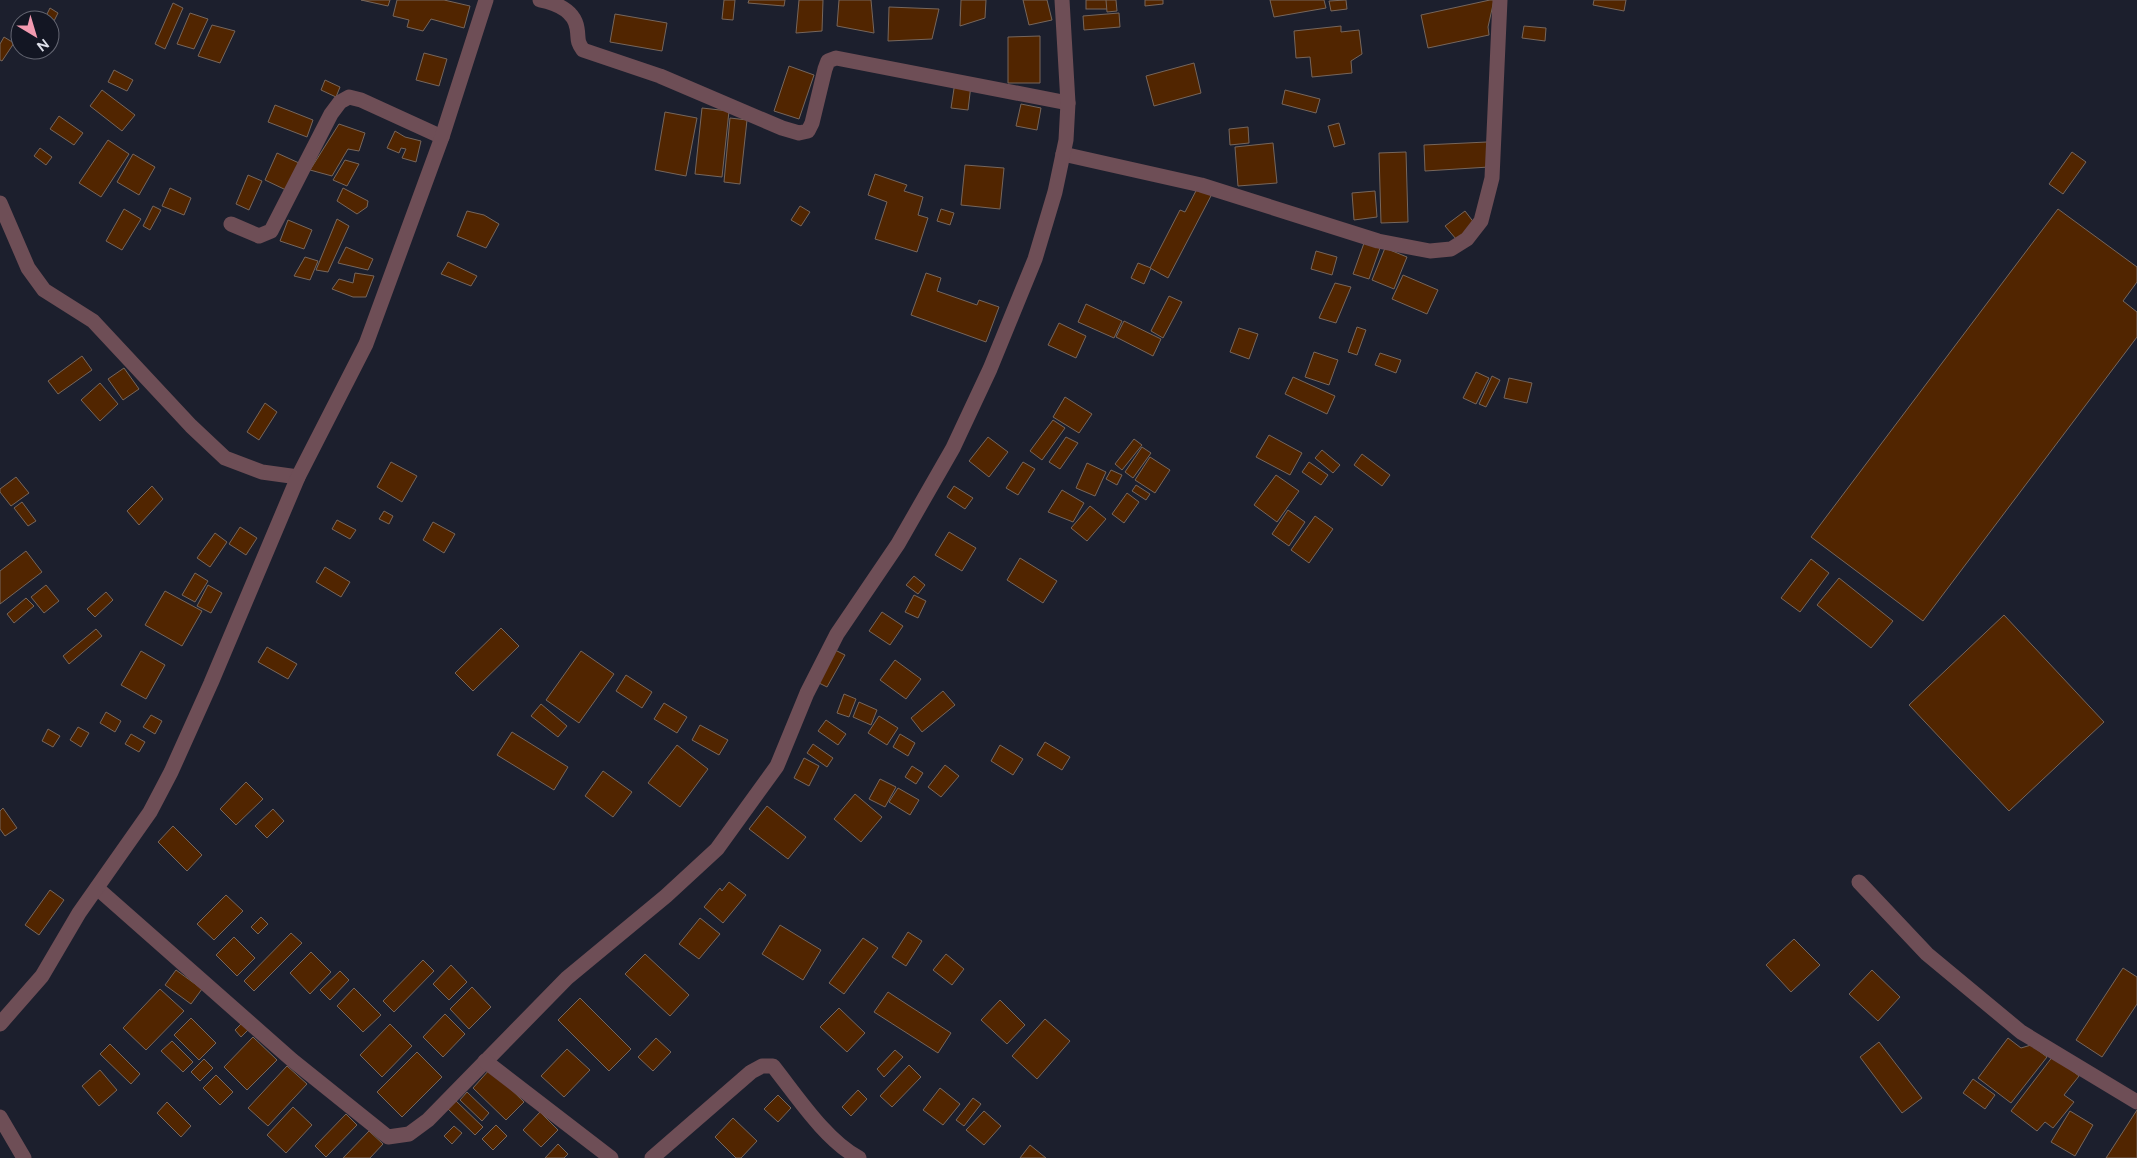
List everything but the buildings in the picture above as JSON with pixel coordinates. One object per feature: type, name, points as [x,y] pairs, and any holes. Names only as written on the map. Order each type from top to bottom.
[{"type":"street","points":[[0,1024],[42,976],[79,913],[150,812],[171,772],[211,683],[298,476],[366,344],[442,137],[486,0]]},
{"type":"street","points":[[540,0],[562,7],[571,15],[577,26],[577,41],[583,50],[660,76],[782,128],[799,133],[808,131],[812,123],[825,68],[828,61],[836,58],[1068,103]]},
{"type":"street","points":[[97,888],[292,1060],[388,1137],[409,1134],[428,1120],[567,978],[666,896],[718,849],[777,766],[806,693],[837,634],[898,544],[953,448],[990,369],[1035,258],[1054,192],[1066,140],[1068,103],[1062,0]]},
{"type":"street","points":[[1063,154],[1201,186],[1378,241],[1430,251],[1451,249],[1467,239],[1481,221],[1492,178],[1500,0]]},
{"type":"street","points":[[231,224],[259,236],[271,231],[331,114],[340,102],[349,97],[362,100],[442,137]]},
{"type":"street","points":[[0,203],[28,268],[44,290],[93,321],[191,426],[225,458],[262,472],[298,476]]},
{"type":"street","points":[[1859,882],[1927,954],[2021,1032],[2137,1102]]},
{"type":"street","points":[[485,1061],[611,1158]]},
{"type":"street","points":[[652,1158],[751,1072],[762,1066],[774,1066],[824,1128],[850,1153],[859,1158]]},
{"type":"street","points":[[0,1117],[24,1158]]}]
